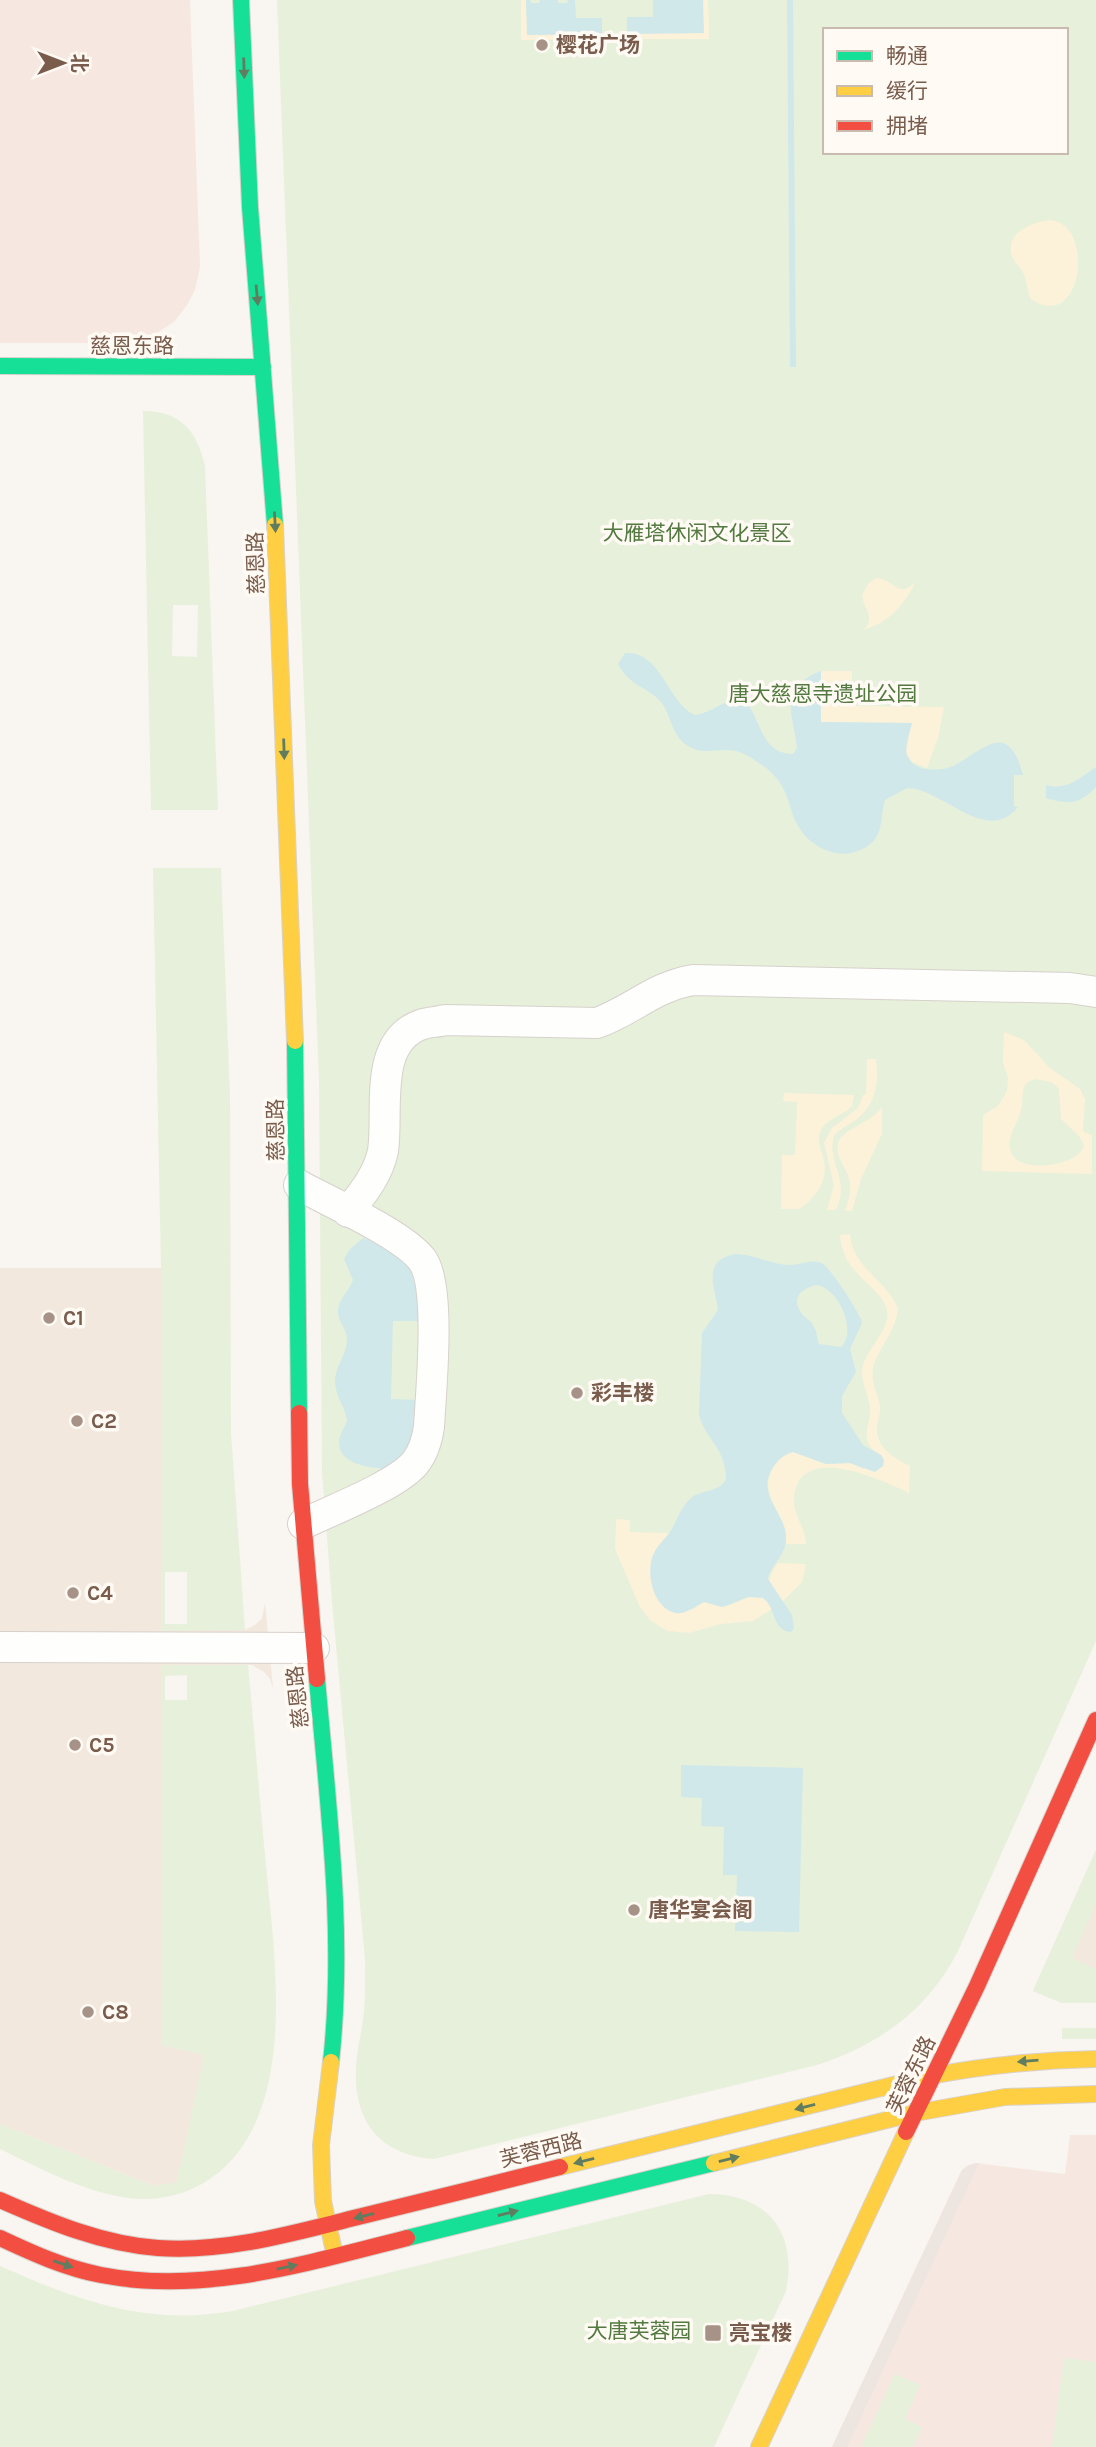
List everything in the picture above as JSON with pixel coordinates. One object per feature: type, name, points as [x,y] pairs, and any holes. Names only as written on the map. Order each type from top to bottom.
[{"type":"main road","name":"慈恩路","points":[[242,0],[250,207],[275,517],[299,1185],[299,1440],[303,1524],[337,1903],[334,2032],[321,2145],[327,2225],[335,2256]]},
{"type":"main road","name":"慈恩东路","points":[[0,366],[263,367]]},
{"type":"main road","name":"芙蓉东路","points":[[760,2447],[915,2113],[986,1969],[1096,1720]]},
{"type":"main road","name":"芙蓉西路","points":[[0,2200],[66,2228],[102,2239],[139,2246],[219,2246],[262,2240],[327,2225],[934,2075],[986,2065],[1034,2060],[1096,2059]]},
{"type":"main road","points":[[0,2238],[66,2266],[98,2275],[136,2281],[180,2283],[235,2278],[335,2256],[915,2113],[1005,2097],[1096,2094]]},
{"type":"street","points":[[348,1212],[372,1182],[379,1167],[384,1136],[386,1076],[391,1054],[404,1036],[422,1024],[445,1020],[597,1023],[615,1017],[660,988],[693,979],[1070,988],[1096,992]]},
{"type":"street","points":[[299,1185],[405,1244],[423,1261],[428,1272],[433,1308],[429,1427],[424,1450],[410,1469],[399,1477],[303,1524]]},
{"type":"street","points":[[0,1647],[314,1648]]},
{"type":"shaded area","points":[[0,0],[190,0],[200,267],[195,290],[187,305],[175,321],[154,335],[135,342],[119,343],[0,343]]},
{"type":"shaded area","points":[[0,1268],[161,1268],[161,1630],[245,1630],[262,1618],[265,1603],[273,1688],[264,1672],[252,1665],[162,1665],[162,2045],[205,2055],[177,2183],[154,2186],[0,2124]]},
{"type":"shaded area","points":[[1096,1850],[1096,2003],[1062,2003],[1033,1991]]},
{"type":"shaded area","points":[[1070,2135],[1096,2135],[1096,2447],[832,2447],[961,2171],[976,2163],[1065,2174]]},
{"type":"shaded area","points":[[979,2163],[847,2447],[832,2447],[963,2169]]},
{"type":"green space","name":"大雁塔休闲文化景区","points":[[277,0],[1096,0],[1096,1641],[958,1951],[932,1991],[900,2023],[881,2036],[840,2057],[817,2065],[434,2159],[413,2156],[381,2140],[362,2113],[356,2078],[365,2004],[365,1959],[322,1472],[319,1081]]},
{"type":"green space","points":[[143,411],[168,415],[185,425],[197,443],[205,466],[218,810],[151,810]],"holes":[[[173,605],[198,605],[197,657],[172,656]]]},
{"type":"green space","points":[[153,868],[221,868],[230,1095],[231,1433],[245,1630],[161,1631],[161,1268]],"holes":[[[165,1572],[187,1572],[187,1624],[165,1624]]]},
{"type":"green space","points":[[161,1665],[248,1665],[273,1934],[276,2023],[271,2067],[261,2108],[244,2144],[218,2173],[201,2184],[174,2195],[154,2199],[107,2194],[88,2188],[0,2149],[0,2124],[154,2186],[177,2182],[204,2055],[161,2045]],"holes":[[[187,1675],[187,1700],[165,1700],[165,1676]]]},
{"type":"green space","points":[[1096,1850],[1096,1904],[1072,1958],[1096,1969],[1096,2003],[1062,2003],[1033,1991]]},
{"type":"green space","points":[[1062,2028],[1096,2028],[1096,2039],[1062,2039]]},
{"type":"green space","name":"大唐芙蓉园","points":[[709,2194],[748,2201],[774,2221],[782,2235],[789,2270],[786,2291],[714,2447],[0,2447],[0,2266],[58,2290],[114,2307],[142,2313],[202,2315],[233,2311]]},
{"type":"green space","points":[[1064,2358],[1096,2362],[1096,2447],[1052,2447]]},
{"type":"green space","points":[[895,2374],[920,2385],[905,2419],[922,2427],[913,2447],[861,2447]]},
{"type":"sand","points":[[521,0],[526,0],[527,35],[602,34],[602,40],[521,40]]},
{"type":"sand","points":[[703,0],[708,0],[709,39],[627,39],[627,34],[703,33]]},
{"type":"sand","points":[[1050,220],[1065,226],[1074,239],[1078,256],[1077,274],[1072,290],[1062,302],[1049,306],[1031,299],[1024,274],[1012,256],[1011,245],[1017,233],[1023,229]]},
{"type":"sand","points":[[876,578],[901,589],[916,581],[895,612],[881,623],[863,630],[869,617],[862,595],[868,584]]},
{"type":"sand","points":[[821,671],[852,671],[852,706],[944,707],[938,738],[927,768],[912,762],[906,753],[911,723],[821,722]]},
{"type":"sand","points":[[1004,1032],[1024,1040],[1050,1068],[1080,1089],[1085,1099],[1083,1129],[1092,1135],[1092,1174],[982,1171],[983,1115],[998,1106],[1007,1091],[1008,1077],[1003,1063]],"holes":[[[1035,1079],[1051,1082],[1059,1089],[1061,1119],[1079,1136],[1084,1145],[1080,1153],[1061,1163],[1024,1163],[1016,1159],[1010,1146],[1011,1135],[1021,1110],[1024,1087]]]},
{"type":"sand","points":[[867,1059],[876,1059],[875,1092],[863,1114],[834,1136],[833,1154],[841,1189],[836,1210],[827,1210],[834,1185],[824,1143],[832,1128],[858,1108],[863,1095],[866,1095]]},
{"type":"sand","points":[[784,1093],[854,1095],[852,1106],[821,1130],[819,1141],[825,1173],[816,1194],[799,1209],[781,1209],[782,1155],[795,1155],[797,1102],[783,1101]]},
{"type":"sand","points":[[882,1107],[882,1134],[861,1179],[852,1211],[845,1211],[850,1183],[839,1157],[839,1141]]},
{"type":"sand","points":[[850,1234],[857,1256],[886,1289],[898,1308],[897,1317],[873,1368],[873,1378],[880,1406],[877,1427],[879,1441],[892,1456],[910,1466],[909,1493],[880,1480],[843,1469],[810,1471],[799,1481],[794,1498],[795,1511],[806,1544],[786,1544],[782,1523],[768,1485],[775,1465],[781,1459],[793,1452],[826,1464],[850,1463],[863,1469],[884,1460],[867,1440],[870,1408],[862,1372],[865,1360],[886,1323],[887,1311],[884,1302],[855,1270],[842,1249],[840,1235]]},
{"type":"sand","points":[[616,1519],[630,1520],[630,1532],[669,1533],[655,1552],[692,1610],[704,1602],[724,1606],[757,1596],[763,1597],[772,1609],[753,1621],[721,1624],[689,1633],[668,1631],[659,1626],[650,1620],[639,1605],[615,1549]]},
{"type":"sand","points":[[778,1563],[806,1564],[802,1582],[782,1602],[770,1583]]},
{"type":"water","points":[[526,0],[531,3],[558,0],[558,3],[567,3],[568,0],[575,0],[576,18],[602,18],[602,34],[527,35]]},
{"type":"water","points":[[653,0],[703,0],[704,33],[627,34],[627,17],[653,17]]},
{"type":"water","points":[[787,0],[793,0],[796,367],[790,367]]},
{"type":"water","points":[[625,653],[637,654],[647,660],[656,668],[677,699],[695,715],[733,700],[746,701],[768,743],[783,753],[793,754],[797,748],[791,713],[793,694],[798,685],[821,671],[821,722],[912,723],[906,751],[910,761],[921,768],[936,770],[949,767],[986,746],[1003,743],[1017,758],[1023,775],[1014,775],[1014,806],[1018,807],[1006,817],[992,821],[964,812],[921,791],[907,788],[885,800],[879,832],[869,845],[851,853],[825,850],[804,835],[782,786],[767,769],[739,752],[694,749],[680,740],[661,702],[623,672],[618,664]]},
{"type":"water","points":[[1096,767],[1096,787],[1085,797],[1074,802],[1046,798],[1046,785],[1067,785]]},
{"type":"water","points":[[363,1238],[403,1259],[413,1278],[418,1304],[419,1321],[393,1321],[391,1399],[417,1400],[414,1432],[402,1455],[385,1469],[363,1466],[349,1460],[340,1450],[339,1442],[347,1420],[337,1393],[335,1378],[347,1341],[338,1310],[353,1280],[344,1259],[350,1249]]},
{"type":"water","points":[[735,1254],[783,1265],[807,1262],[823,1264],[845,1292],[862,1323],[850,1349],[856,1372],[842,1396],[842,1413],[863,1445],[881,1455],[883,1466],[875,1472],[850,1463],[826,1464],[793,1452],[778,1461],[768,1479],[770,1497],[782,1522],[786,1540],[768,1579],[792,1615],[794,1628],[791,1632],[780,1627],[763,1598],[748,1597],[722,1607],[704,1602],[685,1612],[676,1613],[660,1603],[651,1582],[650,1567],[654,1553],[670,1532],[684,1506],[694,1496],[719,1487],[726,1479],[719,1451],[705,1430],[699,1414],[702,1333],[718,1310],[713,1276],[718,1262]],"holes":[[[816,1285],[824,1288],[838,1301],[846,1321],[846,1340],[841,1347],[819,1344],[813,1325],[802,1314],[797,1303],[799,1295],[806,1289]]]},
{"type":"water","points":[[681,1765],[803,1768],[799,1932],[735,1931],[737,1875],[723,1875],[724,1827],[701,1826],[702,1798],[681,1797]]},
{"type":"traffic: fast","points":[[241,0],[250,207],[275,525]]},
{"type":"traffic: fast","points":[[0,366],[263,367]]},
{"type":"traffic: fast","points":[[295,1041],[299,1413]]},
{"type":"traffic: fast","points":[[317,1679],[336,1918],[335,2014],[331,2062]]},
{"type":"traffic: fast","points":[[407,2238],[714,2163]]},
{"type":"traffic: slow","points":[[275,525],[295,1041]]},
{"type":"traffic: slow","points":[[560,2167],[930,2076],[1013,2064],[1096,2059]]},
{"type":"traffic: slow","points":[[331,2062],[321,2145],[323,2201],[335,2256]]},
{"type":"traffic: slow","points":[[714,2163],[915,2113],[1005,2097],[1096,2094]]},
{"type":"traffic: slow","points":[[759,2447],[906,2132]]},
{"type":"traffic: jam","points":[[299,1413],[300,1484],[317,1679]]},
{"type":"traffic: jam","points":[[906,2132],[977,1986],[1096,1720]]},
{"type":"traffic: jam","points":[[0,2200],[57,2224],[117,2242],[158,2248],[208,2248],[284,2235],[560,2167]]},
{"type":"traffic: jam","points":[[0,2238],[49,2260],[88,2272],[140,2280],[178,2281],[217,2279],[294,2266],[407,2238]]},
{"type":"place","name":"樱花广场","points":[[542,45]]},
{"type":"place","name":"C1","points":[[49,1318]]},
{"type":"place","name":"彩丰楼","points":[[577,1393]]},
{"type":"place","name":"C2","points":[[77,1421]]},
{"type":"place","name":"C4","points":[[73,1593]]},
{"type":"place","name":"C5","points":[[75,1745]]},
{"type":"place","name":"唐华宴会阁","points":[[634,1910]]},
{"type":"place","name":"C8","points":[[88,2012]]},
{"type":"place","name":"亮宝楼","points":[[713,2333]]},
{"type":"park label","name":"唐大慈恩寺遗址公园","points":[[823,694]]}]
